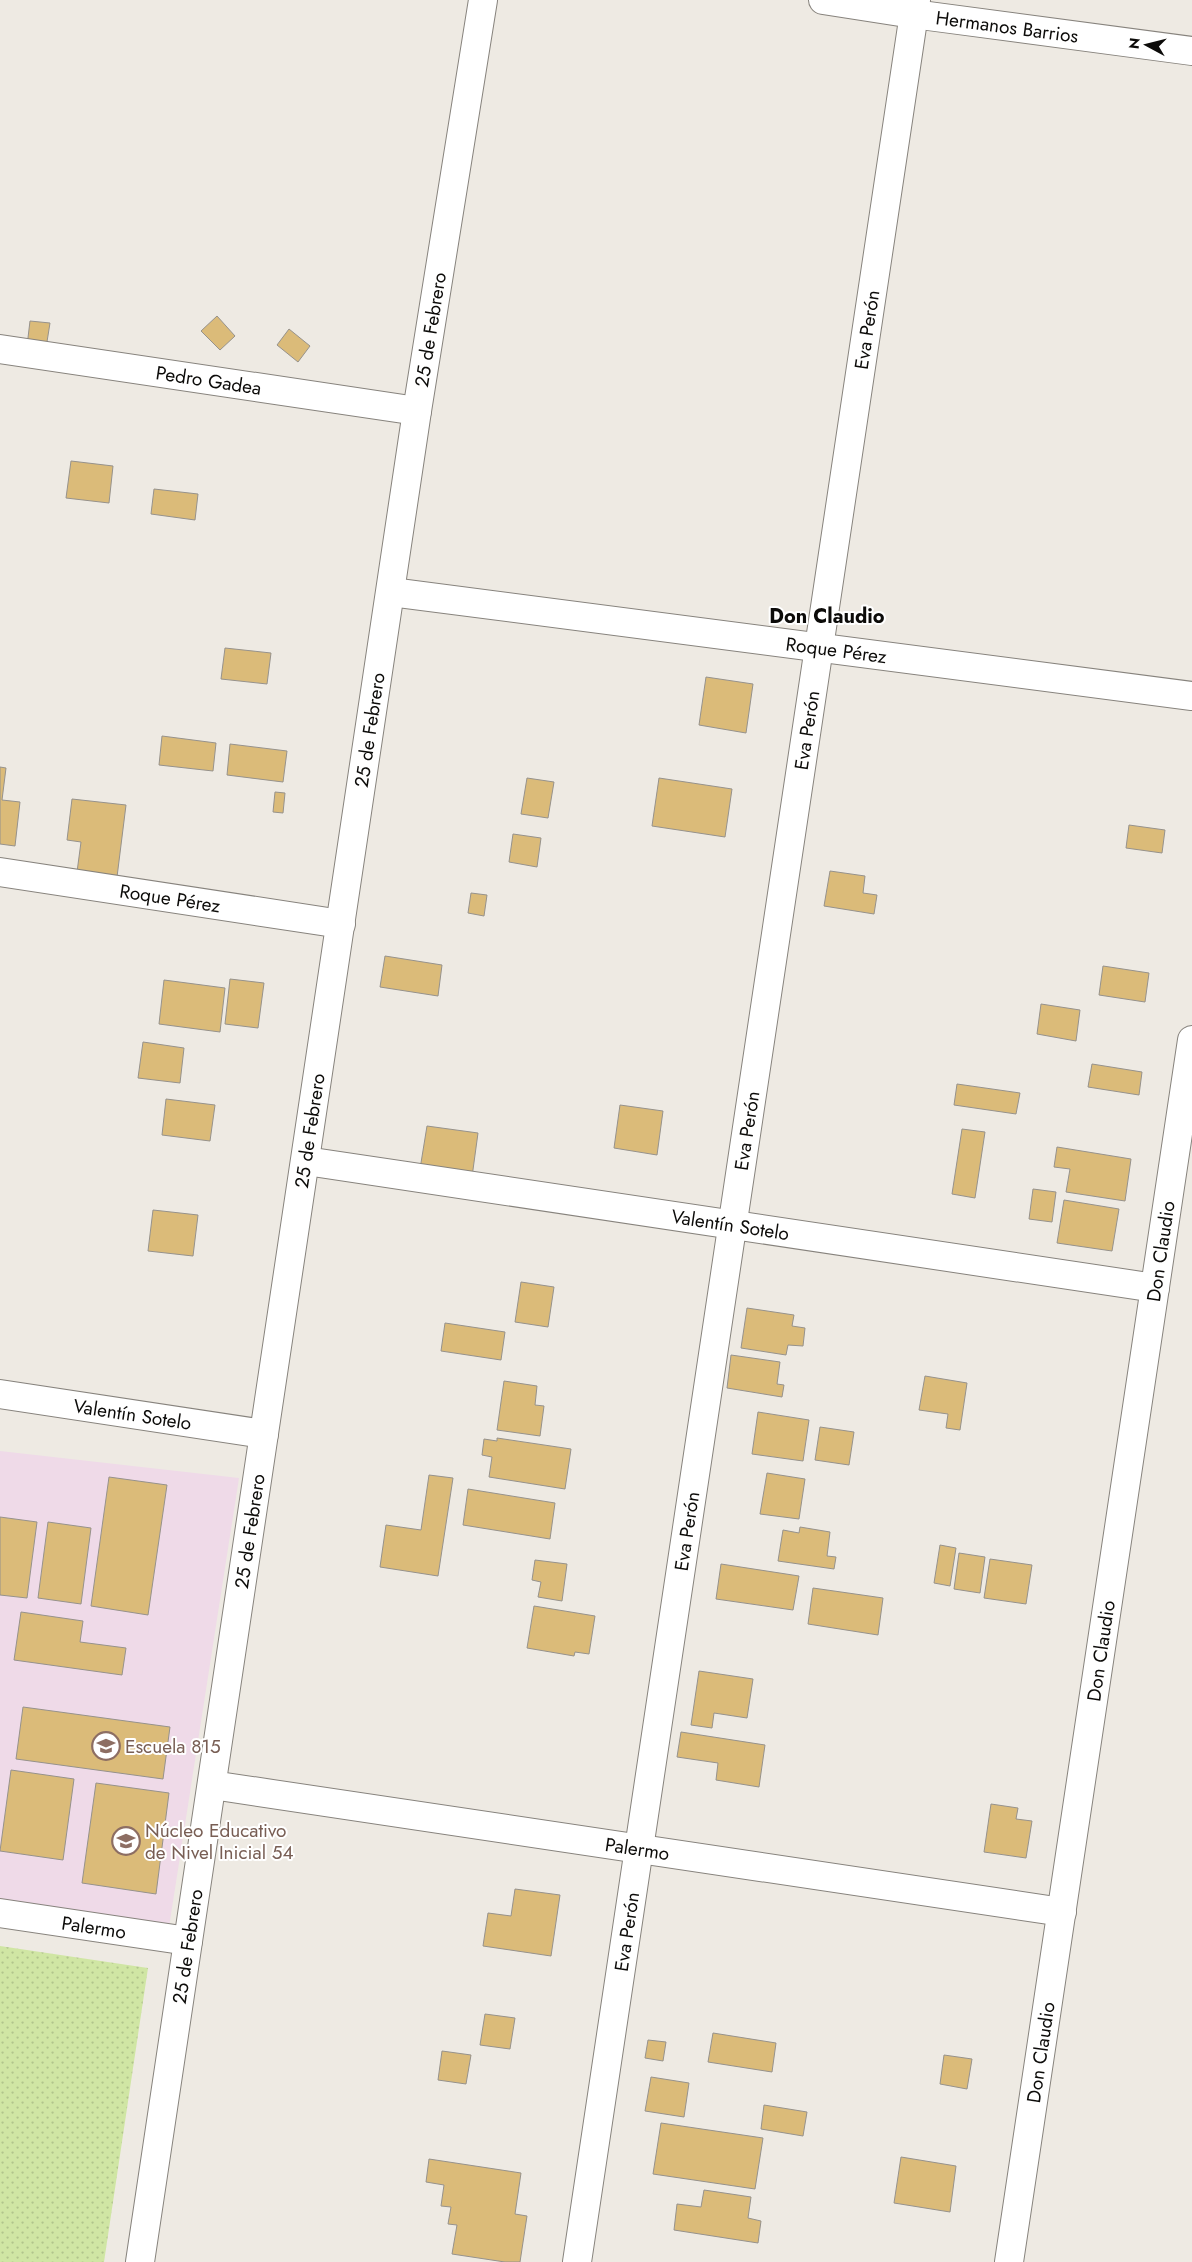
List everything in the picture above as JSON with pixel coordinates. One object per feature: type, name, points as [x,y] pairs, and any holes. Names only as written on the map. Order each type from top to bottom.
[{"type":"street","name":"25 de Febrero","points":[[140,2262],[417,411],[483,0]]},
{"type":"street","name":"Hermanos Barrios","points":[[823,0],[914,7],[1192,51]]},
{"type":"street","name":"Eva Perón","points":[[577,2262],[914,7]]},
{"type":"street","name":"Pedro Gadea","points":[[0,349],[417,411]]},
{"type":"street","name":"Roque Pérez","points":[[390,592],[1192,696]]},
{"type":"street","name":"Roque Pérez","points":[[0,872],[341,924]]},
{"type":"street","name":"Don Claudio","points":[[1009,2262],[1192,1040]]},
{"type":"street","name":"Valentín Sotelo","points":[[306,1161],[1155,1288]]},
{"type":"street","name":"Valentín Sotelo","points":[[0,1394],[264,1434]]},
{"type":"street","name":"Palermo","points":[[212,1785],[1062,1912]]},
{"type":"street","name":"Palermo","points":[[0,1913],[188,1941]]},
{"type":"shaded area","points":[[0,1451],[239,1478],[167,1940],[0,1917]]},
{"type":"green space","points":[[0,1946],[148,1968],[104,2262],[0,2262]]},
{"type":"building","points":[[217,316],[235,336],[220,350],[201,331]]},
{"type":"building","points":[[30,321],[50,323],[46,348],[27,346]]},
{"type":"building","points":[[289,329],[310,346],[298,362],[277,345]]},
{"type":"building","points":[[71,461],[113,466],[109,503],[66,498]]},
{"type":"building","points":[[154,489],[198,494],[195,520],[151,514]]},
{"type":"building","points":[[225,648],[271,653],[267,684],[221,679]]},
{"type":"building","points":[[706,677],[753,684],[746,733],[699,725]]},
{"type":"building","points":[[162,736],[216,743],[213,771],[159,765]]},
{"type":"building","points":[[230,744],[287,751],[283,782],[227,775]]},
{"type":"building","points":[[0,767],[6,768],[2,800],[20,802],[15,846],[0,844]]},
{"type":"building","points":[[527,778],[554,782],[548,818],[521,814]]},
{"type":"building","points":[[659,778],[732,789],[725,837],[652,826]]},
{"type":"building","points":[[275,792],[285,793],[283,813],[273,812]]},
{"type":"building","points":[[72,799],[126,805],[117,877],[77,872],[81,842],[67,840]]},
{"type":"building","points":[[1129,825],[1165,830],[1162,853],[1126,848]]},
{"type":"building","points":[[513,834],[541,838],[537,867],[509,862]]},
{"type":"building","points":[[830,871],[865,876],[863,893],[877,895],[874,914],[824,906]]},
{"type":"building","points":[[471,893],[487,895],[484,916],[468,913]]},
{"type":"building","points":[[385,956],[442,965],[438,996],[380,987]]},
{"type":"building","points":[[1103,966],[1149,973],[1145,1002],[1099,995]]},
{"type":"building","points":[[230,979],[264,983],[258,1028],[225,1024]]},
{"type":"building","points":[[164,980],[225,988],[220,1032],[159,1024]]},
{"type":"building","points":[[1041,1004],[1080,1010],[1076,1041],[1037,1034]]},
{"type":"building","points":[[143,1042],[184,1048],[180,1083],[138,1078]]},
{"type":"building","points":[[1092,1064],[1142,1072],[1139,1095],[1088,1087]]},
{"type":"building","points":[[957,1084],[1020,1093],[1016,1114],[954,1105]]},
{"type":"building","points":[[166,1099],[215,1105],[210,1141],[162,1135]]},
{"type":"building","points":[[620,1105],[663,1111],[657,1155],[614,1148]]},
{"type":"building","points":[[427,1126],[478,1133],[472,1177],[420,1169]]},
{"type":"building","points":[[962,1129],[985,1132],[975,1198],[952,1194]]},
{"type":"building","points":[[1057,1147],[1131,1159],[1125,1201],[1066,1192],[1070,1169],[1054,1167]]},
{"type":"building","points":[[1033,1189],[1056,1192],[1052,1222],[1029,1219]]},
{"type":"building","points":[[1064,1200],[1119,1209],[1112,1251],[1057,1243]]},
{"type":"building","points":[[153,1210],[198,1215],[193,1256],[148,1251]]},
{"type":"building","points":[[521,1282],[554,1287],[548,1327],[515,1322]]},
{"type":"building","points":[[747,1308],[794,1315],[792,1326],[805,1328],[803,1346],[788,1345],[786,1355],[741,1348]]},
{"type":"building","points":[[445,1323],[505,1332],[501,1360],[441,1351]]},
{"type":"building","points":[[731,1355],[780,1362],[777,1384],[784,1385],[782,1397],[727,1388]]},
{"type":"building","points":[[925,1376],[967,1383],[960,1430],[946,1428],[948,1414],[919,1410]]},
{"type":"building","points":[[504,1381],[537,1386],[535,1405],[544,1406],[540,1436],[497,1430]]},
{"type":"building","points":[[758,1412],[809,1420],[803,1461],[752,1454]]},
{"type":"building","points":[[820,1427],[854,1432],[849,1465],[815,1460]]},
{"type":"building","points":[[497,1438],[571,1449],[565,1489],[489,1477],[492,1457],[482,1455],[484,1439],[497,1441]]},
{"type":"building","points":[[767,1473],[805,1479],[799,1519],[760,1514]]},
{"type":"building","points":[[429,1475],[453,1478],[438,1576],[380,1567],[386,1525],[421,1530]]},
{"type":"building","points":[[109,1477],[167,1485],[148,1615],[91,1606]]},
{"type":"building","points":[[468,1489],[555,1503],[550,1539],[463,1525]]},
{"type":"building","points":[[0,1517],[37,1522],[27,1598],[0,1595]]},
{"type":"building","points":[[48,1522],[91,1528],[81,1604],[38,1598]]},
{"type":"building","points":[[800,1527],[830,1532],[827,1556],[836,1557],[834,1569],[778,1561],[783,1530],[799,1533]]},
{"type":"building","points":[[940,1545],[956,1548],[950,1586],[934,1583]]},
{"type":"building","points":[[959,1553],[985,1557],[980,1593],[954,1589]]},
{"type":"building","points":[[990,1559],[1032,1565],[1026,1604],[984,1598]]},
{"type":"building","points":[[535,1560],[567,1564],[562,1601],[538,1597],[541,1582],[532,1580]]},
{"type":"building","points":[[721,1564],[799,1576],[793,1610],[716,1599]]},
{"type":"building","points":[[813,1588],[883,1598],[878,1635],[808,1624]]},
{"type":"building","points":[[534,1606],[595,1616],[589,1654],[575,1652],[574,1656],[527,1648]]},
{"type":"building","points":[[21,1612],[83,1621],[80,1642],[126,1648],[122,1675],[14,1660]]},
{"type":"building","points":[[699,1671],[753,1679],[747,1718],[714,1713],[712,1728],[691,1725]]},
{"type":"building","points":[[23,1707],[170,1727],[163,1779],[16,1759]]},
{"type":"building","points":[[681,1732],[765,1745],[759,1787],[716,1780],[718,1763],[677,1757]]},
{"type":"building","points":[[11,1770],[74,1779],[63,1860],[0,1851]]},
{"type":"building","points":[[96,1783],[169,1793],[156,1894],[82,1883]]},
{"type":"building","points":[[991,1804],[1018,1808],[1016,1819],[1032,1821],[1026,1858],[984,1852]]},
{"type":"building","points":[[515,1889],[560,1895],[551,1956],[483,1946],[488,1913],[511,1916]]},
{"type":"building","points":[[485,2014],[515,2018],[510,2049],[480,2045]]},
{"type":"building","points":[[713,2033],[776,2043],[772,2072],[708,2062]]},
{"type":"building","points":[[648,2040],[666,2042],[663,2061],[645,2058]]},
{"type":"building","points":[[442,2051],[471,2055],[466,2084],[438,2080]]},
{"type":"building","points":[[944,2055],[972,2059],[967,2089],[940,2084]]},
{"type":"building","points":[[651,2077],[689,2083],[684,2117],[645,2111]]},
{"type":"building","points":[[764,2105],[807,2112],[803,2136],[761,2129]]},
{"type":"building","points":[[661,2123],[763,2138],[755,2189],[653,2174]]},
{"type":"building","points":[[901,2157],[956,2166],[950,2212],[894,2203]]},
{"type":"building","points":[[429,2159],[521,2173],[515,2214],[527,2216],[520,2262],[505,2262],[452,2254],[457,2225],[448,2224],[451,2207],[441,2206],[444,2185],[426,2182]]},
{"type":"building","points":[[704,2190],[751,2197],[748,2218],[761,2221],[758,2243],[674,2230],[677,2204],[701,2207]]},
{"type":"place","name":"Escuela 815","points":[[106,1746]]},
{"type":"place","name":"Núcleo Educativo de Nivel Inicial 54","points":[[126,1841]]},
{"type":"district","name":"Don Claudio","points":[[827,616]]}]
